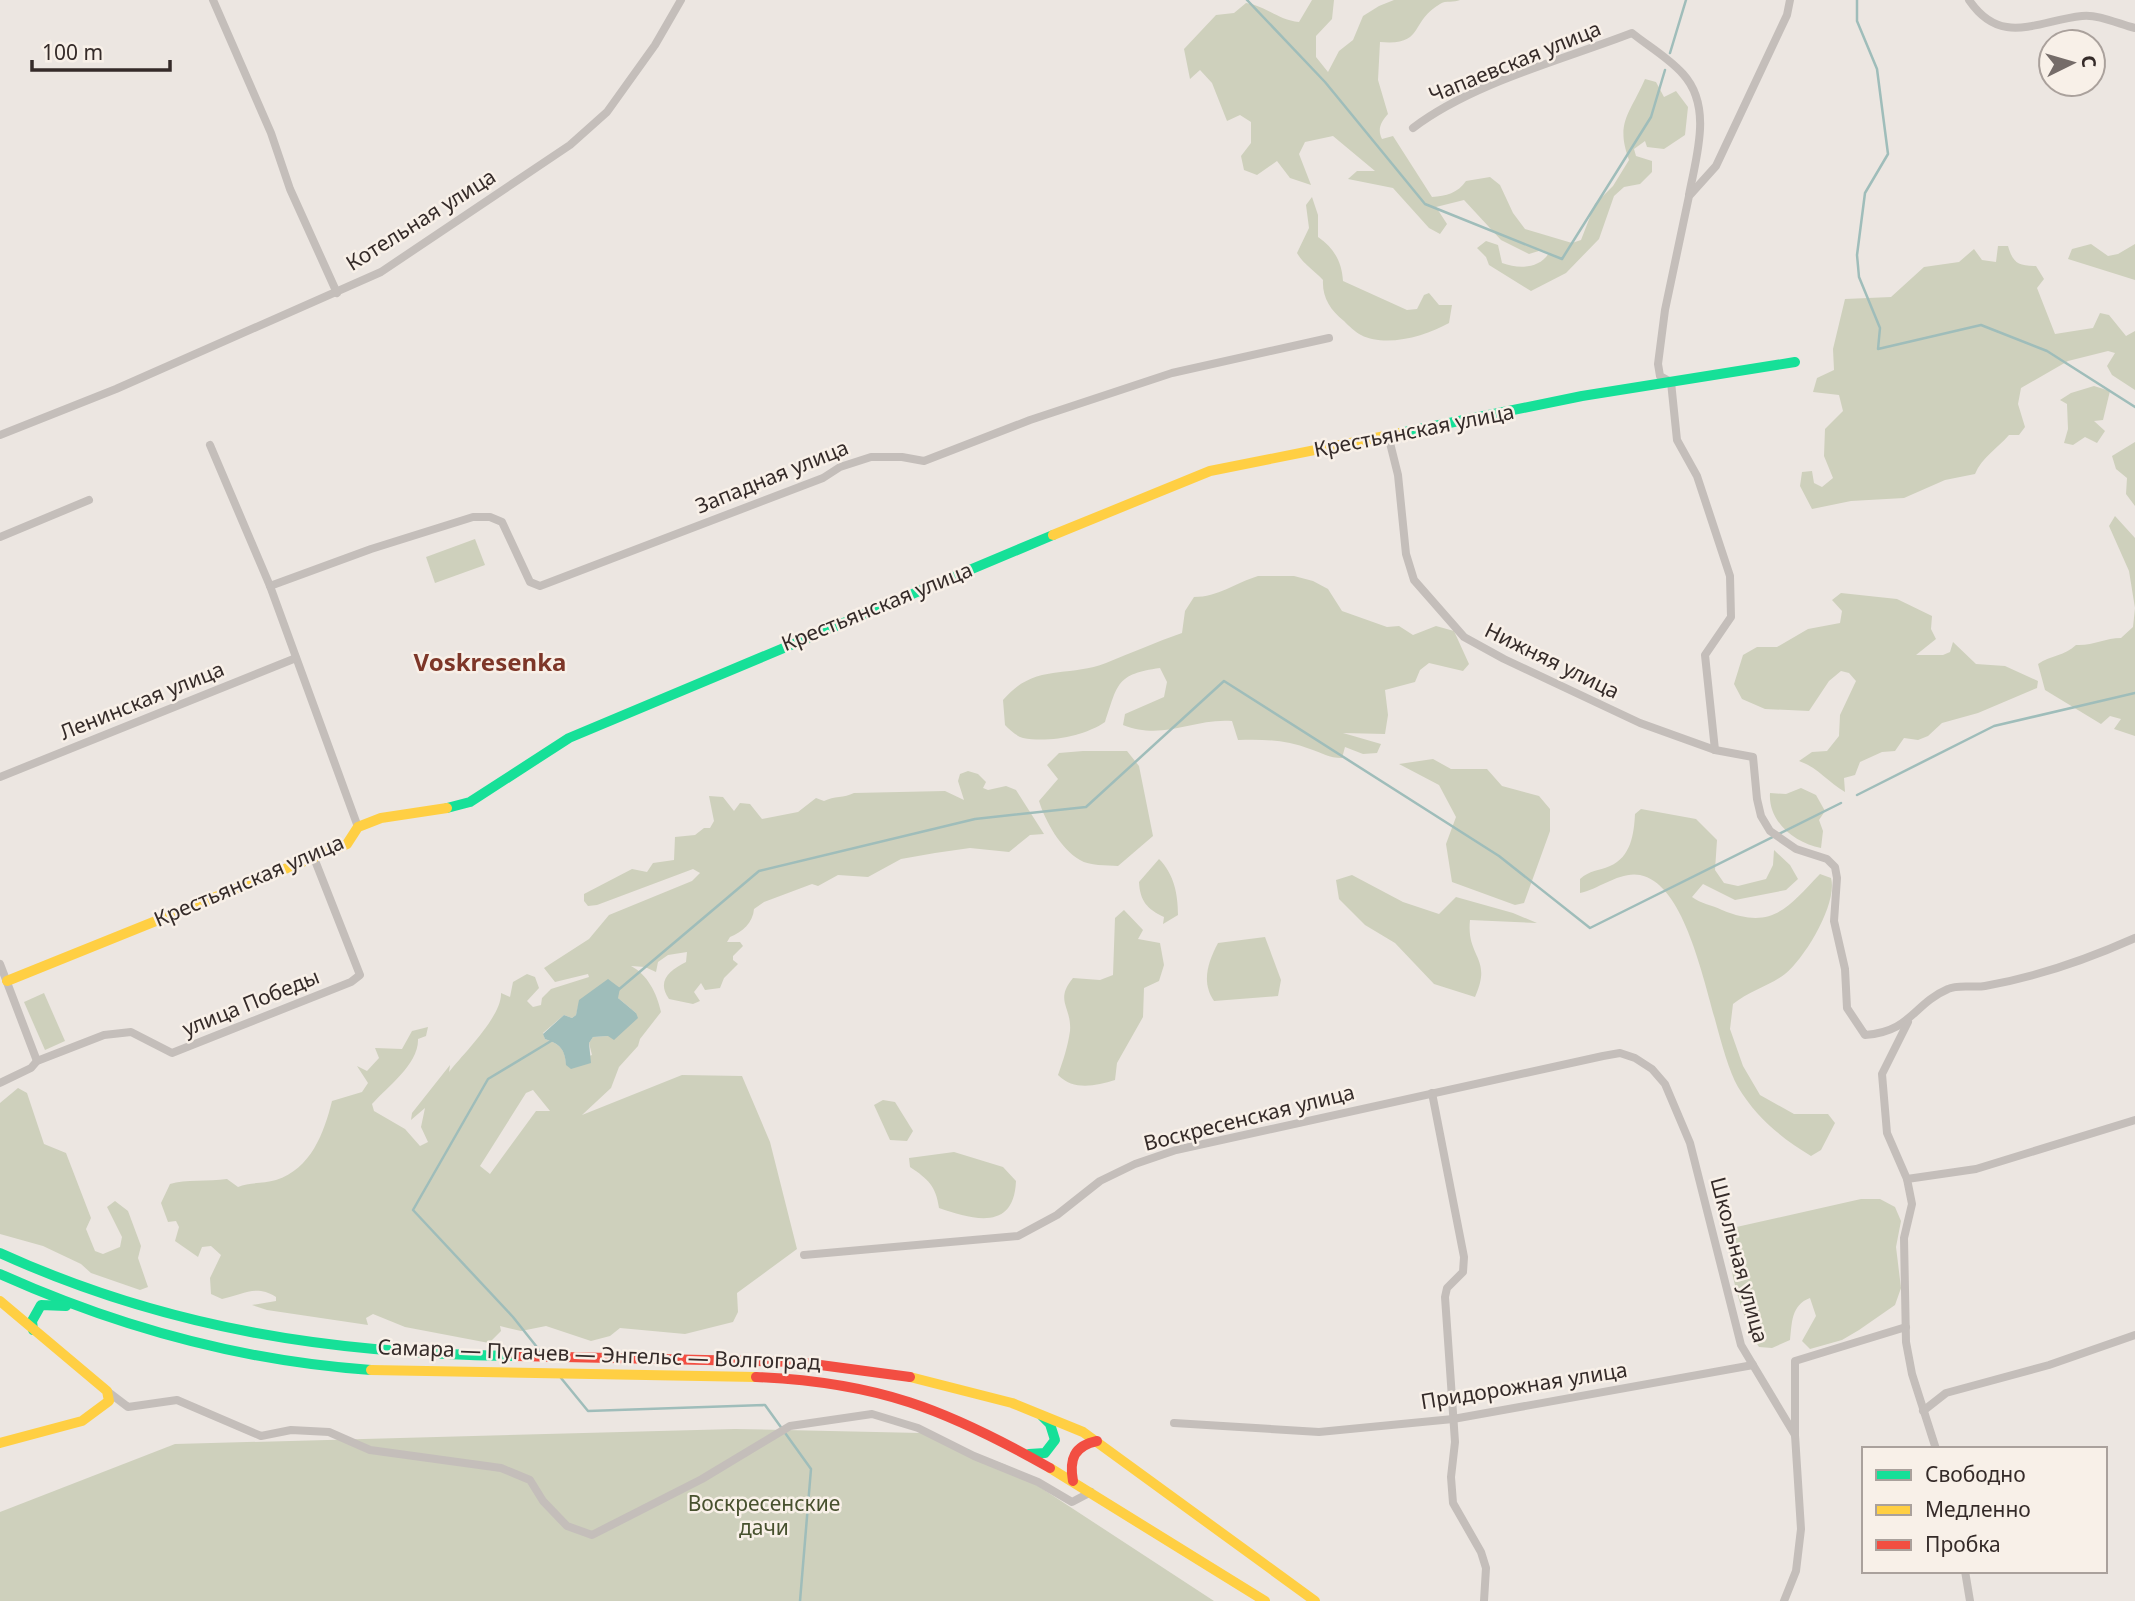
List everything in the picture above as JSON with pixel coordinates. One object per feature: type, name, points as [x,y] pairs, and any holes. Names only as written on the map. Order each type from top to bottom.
[{"type":"main road","name":"Крестьянская улица","points":[[7,981],[347,844],[358,827],[381,818],[426,813],[470,802],[569,738],[856,615],[1210,471],[1582,396],[1795,362]]},
{"type":"main road","name":"Самара — Пугачев — Энгельс — Волгоград","points":[[0,1252],[75,1287],[188,1319],[262,1335],[358,1347],[501,1356],[737,1357],[859,1366],[968,1390],[1040,1414],[1097,1441],[1315,1601]]},
{"type":"main road","name":"Самара — Пугачев — Энгельс — Волгоград","points":[[0,1275],[73,1306],[186,1339],[278,1358],[428,1373],[735,1376],[855,1387],[926,1405],[960,1418],[1073,1481],[1265,1601]]},
{"type":"main road","points":[[0,1301],[107,1391],[109,1401],[82,1421],[0,1443]]},
{"type":"main road","points":[[33,1331],[32,1321],[41,1305],[73,1306]]},
{"type":"main road","points":[[1025,1454],[1045,1453],[1055,1440],[1050,1424],[1040,1414]]},
{"type":"main road","points":[[1073,1481],[1070,1467],[1075,1449],[1083,1443],[1097,1441]]},
{"type":"street","points":[[213,0],[271,133],[290,189],[337,293]]},
{"type":"street","name":"Котельная улица","points":[[0,435],[116,389],[381,272],[569,145],[607,112],[655,45],[681,0]]},
{"type":"street","points":[[1715,750],[1705,655],[1731,617],[1730,576],[1697,476],[1676,440],[1671,382],[1660,376],[1658,364],[1665,310],[1689,195],[1716,166],[1732,136],[1787,15],[1790,0]]},
{"type":"street","points":[[1969,0],[1979,15],[2000,28],[2053,23],[2084,16],[2135,28]]},
{"type":"street","name":"Чапаевская улица","points":[[1413,128],[1432,114],[1496,84],[1632,33],[1684,75],[1698,105],[1701,123],[1689,195]]},
{"type":"street","name":"Западная улица","points":[[270,586],[383,545],[473,517],[490,517],[502,522],[530,582],[540,586],[823,478],[858,460],[902,457],[924,461],[1030,420],[1172,373],[1329,338]]},
{"type":"street","name":"Нижняя улица","points":[[1388,435],[1398,475],[1406,554],[1414,580],[1464,636],[1504,660],[1640,723],[1715,750],[1753,757],[1759,808],[1770,831],[1796,849],[1827,859],[1835,867],[1838,878],[1834,921],[1845,969],[1847,1008],[1865,1035],[1883,1034],[1908,1022]]},
{"type":"street","points":[[210,445],[270,586],[358,827]]},
{"type":"street","points":[[0,537],[89,500]]},
{"type":"street","name":"Ленинская улица","points":[[0,777],[296,658]]},
{"type":"street","name":"улица Победы","points":[[37,1061],[104,1035],[131,1032],[172,1053],[351,982],[360,975],[314,858]]},
{"type":"street","points":[[1935,1447],[1912,1374],[1906,1327],[1904,1238],[1912,1204],[1907,1179],[1887,1133],[1882,1074],[1908,1022],[1931,1000],[1950,987],[1983,987],[2040,972],[2135,938]]},
{"type":"street","points":[[0,964],[37,1061],[30,1068],[0,1083]]},
{"type":"street","name":"Воскресенская улица","points":[[804,1255],[1018,1236],[1057,1216],[1100,1181],[1155,1157],[1620,1053],[1635,1058]]},
{"type":"street","name":"Школьная улица","points":[[1635,1058],[1652,1069],[1665,1084],[1690,1143],[1741,1345],[1795,1435],[1801,1529],[1796,1571],[1784,1601]]},
{"type":"street","points":[[1432,1093],[1464,1257],[1463,1272],[1447,1288],[1445,1297],[1453,1419],[1453,1503],[1481,1552],[1486,1568],[1484,1601]]},
{"type":"street","points":[[1907,1179],[1976,1169],[2135,1120]]},
{"type":"street","points":[[1795,1435],[1795,1361],[1906,1327]]},
{"type":"street","points":[[1923,1411],[1946,1392],[2049,1365],[2135,1335]]},
{"type":"street","name":"Придорожная улица","points":[[1174,1423],[1319,1432],[1453,1419],[1753,1364]]},
{"type":"street","points":[[107,1391],[128,1406],[177,1400],[261,1436],[291,1430],[329,1432],[370,1450],[501,1468],[530,1480],[543,1500],[567,1526],[592,1535],[702,1479],[790,1426],[872,1414],[918,1428],[974,1456],[1038,1482],[1072,1502],[1091,1492]]},
{"type":"street","points":[[1965,1573],[1970,1601]]},
{"type":"green space","points":[[1312,0],[1334,0],[1332,19],[1316,36],[1316,57],[1328,72],[1339,51],[1353,40],[1363,16],[1379,6],[1394,0],[1460,0],[1445,2],[1430,11],[1411,36],[1404,40],[1380,42],[1378,80],[1388,114],[1380,126],[1382,139],[1393,136],[1432,197],[1451,193],[1466,181],[1490,177],[1500,185],[1513,213],[1525,229],[1572,243],[1581,240],[1595,204],[1613,186],[1629,160],[1623,136],[1624,127],[1645,79],[1656,82],[1664,97],[1676,91],[1688,107],[1685,135],[1664,149],[1647,147],[1645,141],[1634,149],[1636,156],[1652,161],[1652,172],[1640,184],[1624,187],[1614,196],[1599,239],[1566,273],[1531,291],[1489,265],[1486,257],[1477,248],[1486,241],[1498,245],[1502,263],[1522,267],[1540,262],[1549,253],[1542,250],[1529,254],[1501,240],[1464,200],[1436,207],[1447,224],[1440,234],[1429,228],[1393,188],[1348,179],[1357,171],[1375,171],[1333,136],[1305,142],[1299,154],[1311,185],[1290,178],[1277,161],[1257,175],[1244,170],[1241,156],[1251,143],[1251,122],[1240,115],[1227,121],[1212,83],[1200,70],[1190,79],[1184,49],[1216,15],[1234,13],[1246,3],[1299,22]]},
{"type":"green space","points":[[1312,197],[1318,215],[1318,237],[1336,256],[1343,281],[1407,310],[1417,309],[1424,295],[1429,293],[1439,305],[1452,305],[1449,323],[1406,339],[1371,339],[1354,331],[1331,308],[1323,280],[1297,253],[1309,228],[1306,205]]},
{"type":"green space","points":[[2091,244],[2108,256],[2118,254],[2135,244],[2135,280],[2068,259],[2072,249]]},
{"type":"green space","points":[[1998,246],[2008,246],[2017,262],[2036,266],[2044,279],[2037,288],[2055,334],[2093,328],[2100,313],[2109,315],[2126,336],[2135,331],[2135,390],[2112,375],[2107,366],[2115,353],[2108,351],[2068,361],[2021,388],[2018,404],[2025,427],[2019,435],[2009,435],[1986,458],[1975,474],[1945,480],[1904,498],[1851,501],[1812,509],[1800,486],[1802,472],[1812,471],[1814,483],[1822,487],[1833,478],[1824,456],[1825,429],[1843,411],[1839,395],[1813,392],[1817,378],[1834,370],[1833,349],[1845,299],[1891,297],[1924,267],[1959,262],[1974,249],[1982,260],[1996,262]]},
{"type":"green space","points":[[2094,386],[2110,391],[2103,420],[2094,421],[2105,431],[2097,443],[2085,437],[2073,445],[2064,443],[2068,429],[2067,404],[2060,400],[2071,393]]},
{"type":"green space","points":[[2135,442],[2135,506],[2126,494],[2127,478],[2116,469],[2112,456]]},
{"type":"green space","points":[[2115,516],[2135,538],[2135,608],[2129,571],[2109,526]]},
{"type":"green space","points":[[475,539],[485,565],[435,583],[426,557]]},
{"type":"green space","points":[[1258,576],[1294,576],[1313,581],[1328,589],[1342,611],[1387,627],[1399,626],[1413,635],[1436,626],[1454,631],[1469,664],[1463,671],[1429,663],[1420,670],[1415,682],[1385,690],[1388,715],[1385,734],[1343,733],[1381,744],[1377,753],[1363,754],[1345,747],[1342,758],[1284,742],[1238,740],[1232,721],[1152,731],[1123,725],[1125,714],[1164,697],[1167,682],[1160,668],[1146,670],[1127,678],[1117,690],[1105,722],[1077,735],[1055,739],[1023,738],[1005,725],[1003,700],[1015,688],[1039,676],[1106,663],[1182,633],[1185,611],[1194,597],[1219,592]]},
{"type":"green space","points":[[1841,593],[1897,599],[1932,616],[1931,629],[1936,639],[1916,655],[1943,655],[1950,652],[1953,642],[1976,664],[2005,666],[2038,681],[2037,688],[1978,713],[1942,723],[1928,736],[1918,740],[1904,738],[1895,751],[1882,752],[1860,762],[1855,775],[1844,778],[1845,792],[1799,761],[1812,752],[1827,751],[1839,736],[1840,715],[1856,681],[1849,673],[1841,671],[1829,681],[1809,711],[1765,709],[1742,699],[1734,684],[1743,655],[1757,647],[1777,647],[1808,629],[1840,623],[1842,611],[1832,600]]},
{"type":"green space","points":[[2135,608],[2135,736],[2114,729],[2121,719],[2110,716],[2101,724],[2045,690],[2038,664],[2076,645],[2121,638],[2133,627]]},
{"type":"green space","points":[[1127,751],[1139,766],[1153,836],[1118,866],[1088,863],[1073,855],[1055,834],[1039,801],[1058,779],[1047,765],[1059,753]]},
{"type":"green space","points":[[1433,759],[1451,769],[1487,769],[1502,786],[1539,796],[1550,809],[1550,831],[1524,903],[1515,905],[1452,882],[1446,844],[1456,817],[1439,785],[1399,764]]},
{"type":"green space","points":[[968,771],[978,774],[986,782],[983,788],[988,790],[1006,786],[1016,790],[1044,834],[1030,835],[1009,852],[970,848],[901,859],[868,877],[838,875],[818,886],[812,884],[764,902],[754,909],[752,919],[746,926],[727,942],[740,942],[743,946],[733,956],[733,960],[738,964],[724,978],[720,988],[705,990],[701,983],[694,992],[700,1001],[693,1004],[669,999],[664,987],[664,981],[670,972],[686,962],[687,952],[668,955],[658,962],[656,972],[645,967],[631,966],[642,974],[650,985],[661,1012],[640,1039],[638,1046],[619,1067],[611,1088],[582,1115],[682,1075],[742,1076],[770,1142],[797,1249],[737,1293],[738,1312],[733,1322],[685,1334],[620,1328],[610,1336],[591,1341],[546,1326],[521,1331],[500,1326],[501,1331],[489,1343],[405,1327],[373,1314],[366,1318],[368,1325],[267,1310],[252,1305],[276,1301],[276,1297],[262,1291],[222,1299],[211,1294],[210,1278],[221,1255],[211,1246],[202,1247],[198,1257],[175,1241],[179,1227],[176,1221],[168,1222],[161,1203],[170,1184],[227,1179],[238,1187],[288,1175],[307,1159],[314,1148],[332,1101],[362,1092],[368,1083],[357,1066],[367,1071],[379,1058],[375,1048],[402,1049],[412,1031],[428,1027],[426,1036],[418,1039],[417,1048],[408,1066],[372,1104],[374,1111],[405,1129],[420,1146],[428,1142],[421,1127],[425,1108],[411,1120],[412,1113],[450,1065],[449,1072],[481,1034],[500,1002],[501,993],[510,997],[513,982],[527,974],[535,977],[539,988],[527,1001],[533,1007],[541,1005],[542,998],[551,989],[589,977],[588,974],[555,982],[544,968],[589,939],[609,915],[692,881],[700,873],[693,869],[597,905],[588,906],[584,901],[584,894],[632,869],[647,872],[653,863],[674,860],[675,837],[695,835],[704,828],[710,828],[714,821],[709,796],[723,797],[734,811],[740,803],[750,804],[762,819],[798,812],[816,798],[824,801],[854,793],[945,791],[964,800],[958,781],[960,774]],"holes":[[[618,998],[636,1013],[608,1036],[593,1037],[589,1043],[592,1055],[566,1064],[561,1048],[545,1039],[543,1033],[564,1015],[572,1018],[578,1007]],[[533,1090],[550,1111],[536,1111],[490,1174],[480,1166],[526,1093]]]},
{"type":"green space","points":[[1801,788],[1816,795],[1825,811],[1819,820],[1823,831],[1821,848],[1793,836],[1778,822],[1773,813],[1770,793],[1786,794]]},
{"type":"green space","points":[[1641,809],[1696,819],[1717,840],[1715,870],[1724,883],[1738,886],[1766,879],[1773,865],[1774,850],[1790,865],[1798,879],[1786,890],[1735,900],[1703,884],[1692,897],[1722,910],[1740,916],[1767,917],[1798,897],[1820,874],[1831,878],[1832,889],[1825,915],[1802,956],[1785,974],[1733,1004],[1730,1029],[1743,1066],[1760,1095],[1794,1114],[1828,1114],[1835,1123],[1821,1150],[1811,1156],[1770,1126],[1738,1087],[1728,1065],[1689,935],[1676,907],[1660,886],[1640,875],[1632,874],[1580,893],[1580,879],[1623,857],[1632,837],[1635,814]]},
{"type":"green space","points":[[1159,859],[1172,878],[1178,907],[1178,915],[1163,924],[1164,917],[1153,911],[1143,899],[1139,882]]},
{"type":"green space","points":[[1352,875],[1403,902],[1439,914],[1456,897],[1513,913],[1537,923],[1470,920],[1470,933],[1481,973],[1475,997],[1434,984],[1395,943],[1365,925],[1339,899],[1336,880]]},
{"type":"green space","points":[[1124,910],[1143,930],[1138,939],[1160,943],[1164,965],[1159,981],[1144,988],[1143,1017],[1117,1063],[1115,1080],[1078,1085],[1058,1075],[1070,1031],[1065,993],[1073,978],[1100,980],[1113,975],[1115,918]]},
{"type":"green space","points":[[1265,937],[1281,980],[1278,996],[1214,1001],[1208,987],[1207,972],[1218,943]]},
{"type":"green space","points":[[44,993],[65,1041],[45,1050],[24,1002]]},
{"type":"green space","points":[[18,1088],[27,1093],[44,1144],[66,1153],[91,1218],[86,1229],[95,1251],[103,1254],[120,1247],[122,1237],[107,1207],[115,1201],[128,1211],[141,1246],[138,1258],[148,1287],[140,1290],[91,1273],[81,1264],[43,1246],[0,1234],[0,1103]]},
{"type":"green space","points":[[883,1100],[895,1102],[913,1131],[907,1141],[890,1140],[874,1105]]},
{"type":"green space","points":[[954,1152],[1003,1167],[1016,1181],[1014,1197],[1000,1215],[978,1218],[939,1208],[938,1200],[926,1179],[910,1167],[909,1158]]},
{"type":"green space","points":[[1861,1199],[1880,1199],[1895,1207],[1901,1221],[1896,1247],[1901,1288],[1895,1305],[1842,1340],[1810,1349],[1802,1341],[1816,1316],[1810,1298],[1796,1310],[1790,1340],[1772,1348],[1759,1347],[1741,1306],[1732,1271],[1729,1239],[1732,1228]]},
{"type":"green space","name":"Воскресенские дачи","points":[[735,1429],[921,1433],[1006,1465],[1214,1601],[0,1601],[0,1512],[175,1444]]},
{"type":"water","points":[[608,979],[620,988],[618,998],[636,1013],[638,1018],[614,1040],[608,1036],[593,1037],[589,1043],[591,1063],[571,1069],[566,1065],[561,1048],[545,1039],[543,1034],[564,1015],[572,1018],[576,1015],[579,1000]]},
{"type":"waterway","points":[[1247,0],[1325,82],[1425,204],[1562,259],[1651,117],[1665,70]]},
{"type":"waterway","points":[[1670,53],[1686,0]]},
{"type":"waterway","points":[[1857,0],[1857,21],[1877,69],[1888,154],[1865,193],[1857,255],[1859,277],[1880,328],[1878,349],[1981,325],[2047,351],[2135,407]]},
{"type":"waterway","points":[[617,991],[759,871],[975,819],[1086,807],[1224,681],[1499,856],[1590,928],[1841,803]]},
{"type":"waterway","points":[[1857,795],[1994,726],[2135,693]]},
{"type":"waterway","points":[[540,1351],[513,1317],[413,1210],[488,1079],[551,1041]]},
{"type":"waterway","points":[[561,1378],[588,1411],[765,1405],[811,1469],[800,1601]]},
{"type":"traffic: fast","points":[[1400,433],[1582,396],[1795,362]]},
{"type":"traffic: fast","points":[[447,808],[470,802],[569,738],[1053,535]]},
{"type":"traffic: fast","points":[[0,1253],[125,1301],[252,1332],[316,1343],[382,1350],[516,1356]]},
{"type":"traffic: fast","points":[[0,1274],[89,1310],[181,1338],[275,1359],[371,1370]]},
{"type":"traffic: fast","points":[[33,1330],[32,1321],[41,1305],[66,1306]]},
{"type":"traffic: fast","points":[[1029,1454],[1045,1453],[1055,1440],[1050,1424],[1042,1416]]},
{"type":"traffic: slow","points":[[1053,535],[1210,471],[1400,433]]},
{"type":"traffic: slow","points":[[7,981],[347,844],[358,827],[381,818],[447,808]]},
{"type":"traffic: slow","points":[[0,1301],[107,1391],[109,1401],[82,1421],[0,1443]]},
{"type":"traffic: slow","points":[[371,1370],[756,1377]]},
{"type":"traffic: slow","points":[[910,1377],[1012,1403],[1083,1432],[1315,1601]]},
{"type":"traffic: slow","points":[[1050,1468],[1265,1601]]},
{"type":"traffic: jam","points":[[516,1356],[798,1362],[910,1377]]},
{"type":"traffic: jam","points":[[756,1377],[838,1385],[909,1402],[977,1430],[1050,1468]]},
{"type":"traffic: jam","points":[[1073,1481],[1072,1466],[1075,1455],[1083,1446],[1097,1441]]},
{"type":"district","name":"Voskresenka","points":[[490,663]]}]
